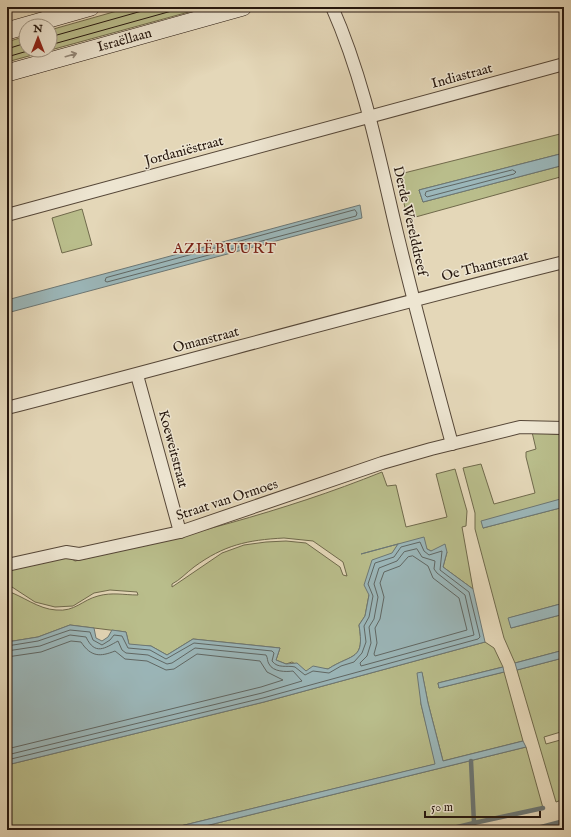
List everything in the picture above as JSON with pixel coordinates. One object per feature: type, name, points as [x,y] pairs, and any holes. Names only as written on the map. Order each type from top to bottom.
[{"type":"street","points":[[7,30],[92,7]]},
{"type":"street","name":"Israëllaan","points":[[7,73],[243,7]]},
{"type":"street","name":"Derde Werelddreef","points":[[332,7],[348,44],[368,116],[413,300],[452,444]]},
{"type":"street","name":"Indiastraat","points":[[368,116],[564,64]]},
{"type":"street","name":"Jordaniëstraat","points":[[7,215],[368,116]]},
{"type":"street","name":"Oe Thantstraat","points":[[413,300],[563,264]]},
{"type":"street","name":"Omanstraat","points":[[7,408],[137,375],[413,300]]},
{"type":"street","name":"Koeweitstraat","points":[[137,375],[180,532]]},
{"type":"street","name":"Straat van Ormoes","points":[[7,565],[66,552],[79,554],[180,532],[387,462],[520,427],[564,428]]},
{"type":"green space","points":[[131,7],[207,7],[58,48],[58,28]]},
{"type":"green space","points":[[18,39],[18,58],[22,58],[7,62],[7,42]]},
{"type":"green space","points":[[564,133],[564,153],[419,190],[423,202],[564,165],[564,176],[412,218],[407,215],[397,177],[400,174]]},
{"type":"green space","points":[[82,209],[92,245],[62,253],[52,218]]},
{"type":"green space","points":[[532,432],[564,435],[564,499],[483,528],[564,507],[564,603],[509,618],[511,628],[564,614],[564,650],[515,663],[504,638],[475,529],[475,513],[463,468],[481,464],[494,504],[535,493],[526,457],[526,452],[536,449]]},
{"type":"green space","points":[[455,469],[467,511],[466,526],[462,527],[473,589],[443,567],[447,552],[431,551],[398,544],[369,595],[365,616],[359,625],[360,645],[358,651],[350,658],[328,669],[317,668],[306,671],[292,662],[286,664],[276,660],[280,648],[193,639],[167,655],[151,646],[129,645],[126,632],[70,625],[38,637],[7,642],[7,591],[37,605],[56,610],[73,608],[92,598],[103,595],[138,595],[137,592],[110,590],[94,593],[73,606],[55,607],[35,602],[12,587],[7,587],[7,571],[69,557],[75,561],[230,523],[307,500],[382,472],[387,486],[396,485],[406,527],[447,517],[436,474]],"holes":[[[284,538],[313,541],[343,562],[347,576],[343,575],[340,567],[306,543],[286,541],[266,542],[244,545],[222,553],[172,587],[172,584],[194,567],[216,553],[236,545],[259,540]]]},
{"type":"green space","points":[[485,642],[494,648],[503,667],[438,683],[439,688],[504,672],[523,741],[443,761],[422,673],[421,704],[436,764],[164,830],[7,830],[7,765],[264,702]]},
{"type":"green space","points":[[559,659],[564,663],[564,731],[544,737],[546,744],[564,739],[564,799],[556,802],[517,670]]},
{"type":"green space","points":[[526,747],[543,808],[445,830],[189,830]]},
{"type":"water","points":[[564,153],[564,165],[423,202],[419,190]]},
{"type":"water","points":[[360,205],[362,218],[7,313],[7,300]]},
{"type":"water","points":[[564,498],[564,507],[483,528],[481,521]]},
{"type":"water","points":[[424,537],[427,549],[431,551],[445,544],[447,552],[443,567],[473,589],[485,642],[264,702],[7,765],[7,642],[38,637],[70,625],[94,628],[96,638],[102,641],[108,637],[112,630],[126,632],[129,644],[151,646],[167,655],[193,639],[280,648],[276,660],[286,664],[297,663],[306,671],[313,666],[328,669],[350,658],[358,651],[360,645],[359,625],[365,616],[369,595],[364,585],[372,560],[392,553],[398,544]]},
{"type":"water","points":[[564,603],[564,614],[511,628],[508,618]]},
{"type":"water","points":[[564,650],[564,663],[559,659],[517,670],[515,663]]},
{"type":"water","points":[[503,667],[504,672],[439,688],[438,683]]},
{"type":"water","points":[[422,672],[428,703],[443,761],[523,741],[526,747],[189,830],[164,830],[435,764],[421,704],[417,673]]},
{"type":"waterway","points":[[471,761],[474,823],[543,808]]},
{"type":"waterway","points":[[530,830],[564,821]]},
{"type":"waterway","points":[[445,830],[474,823]]},
{"type":"tram line","points":[[58,35],[156,7]]},
{"type":"tram line","points":[[58,43],[186,7]]},
{"type":"tram line","points":[[7,49],[18,46]]},
{"type":"tram line","points":[[7,57],[18,54]]},
{"type":"district","name":"AZIËBUURT","points":[[225,248]]}]
